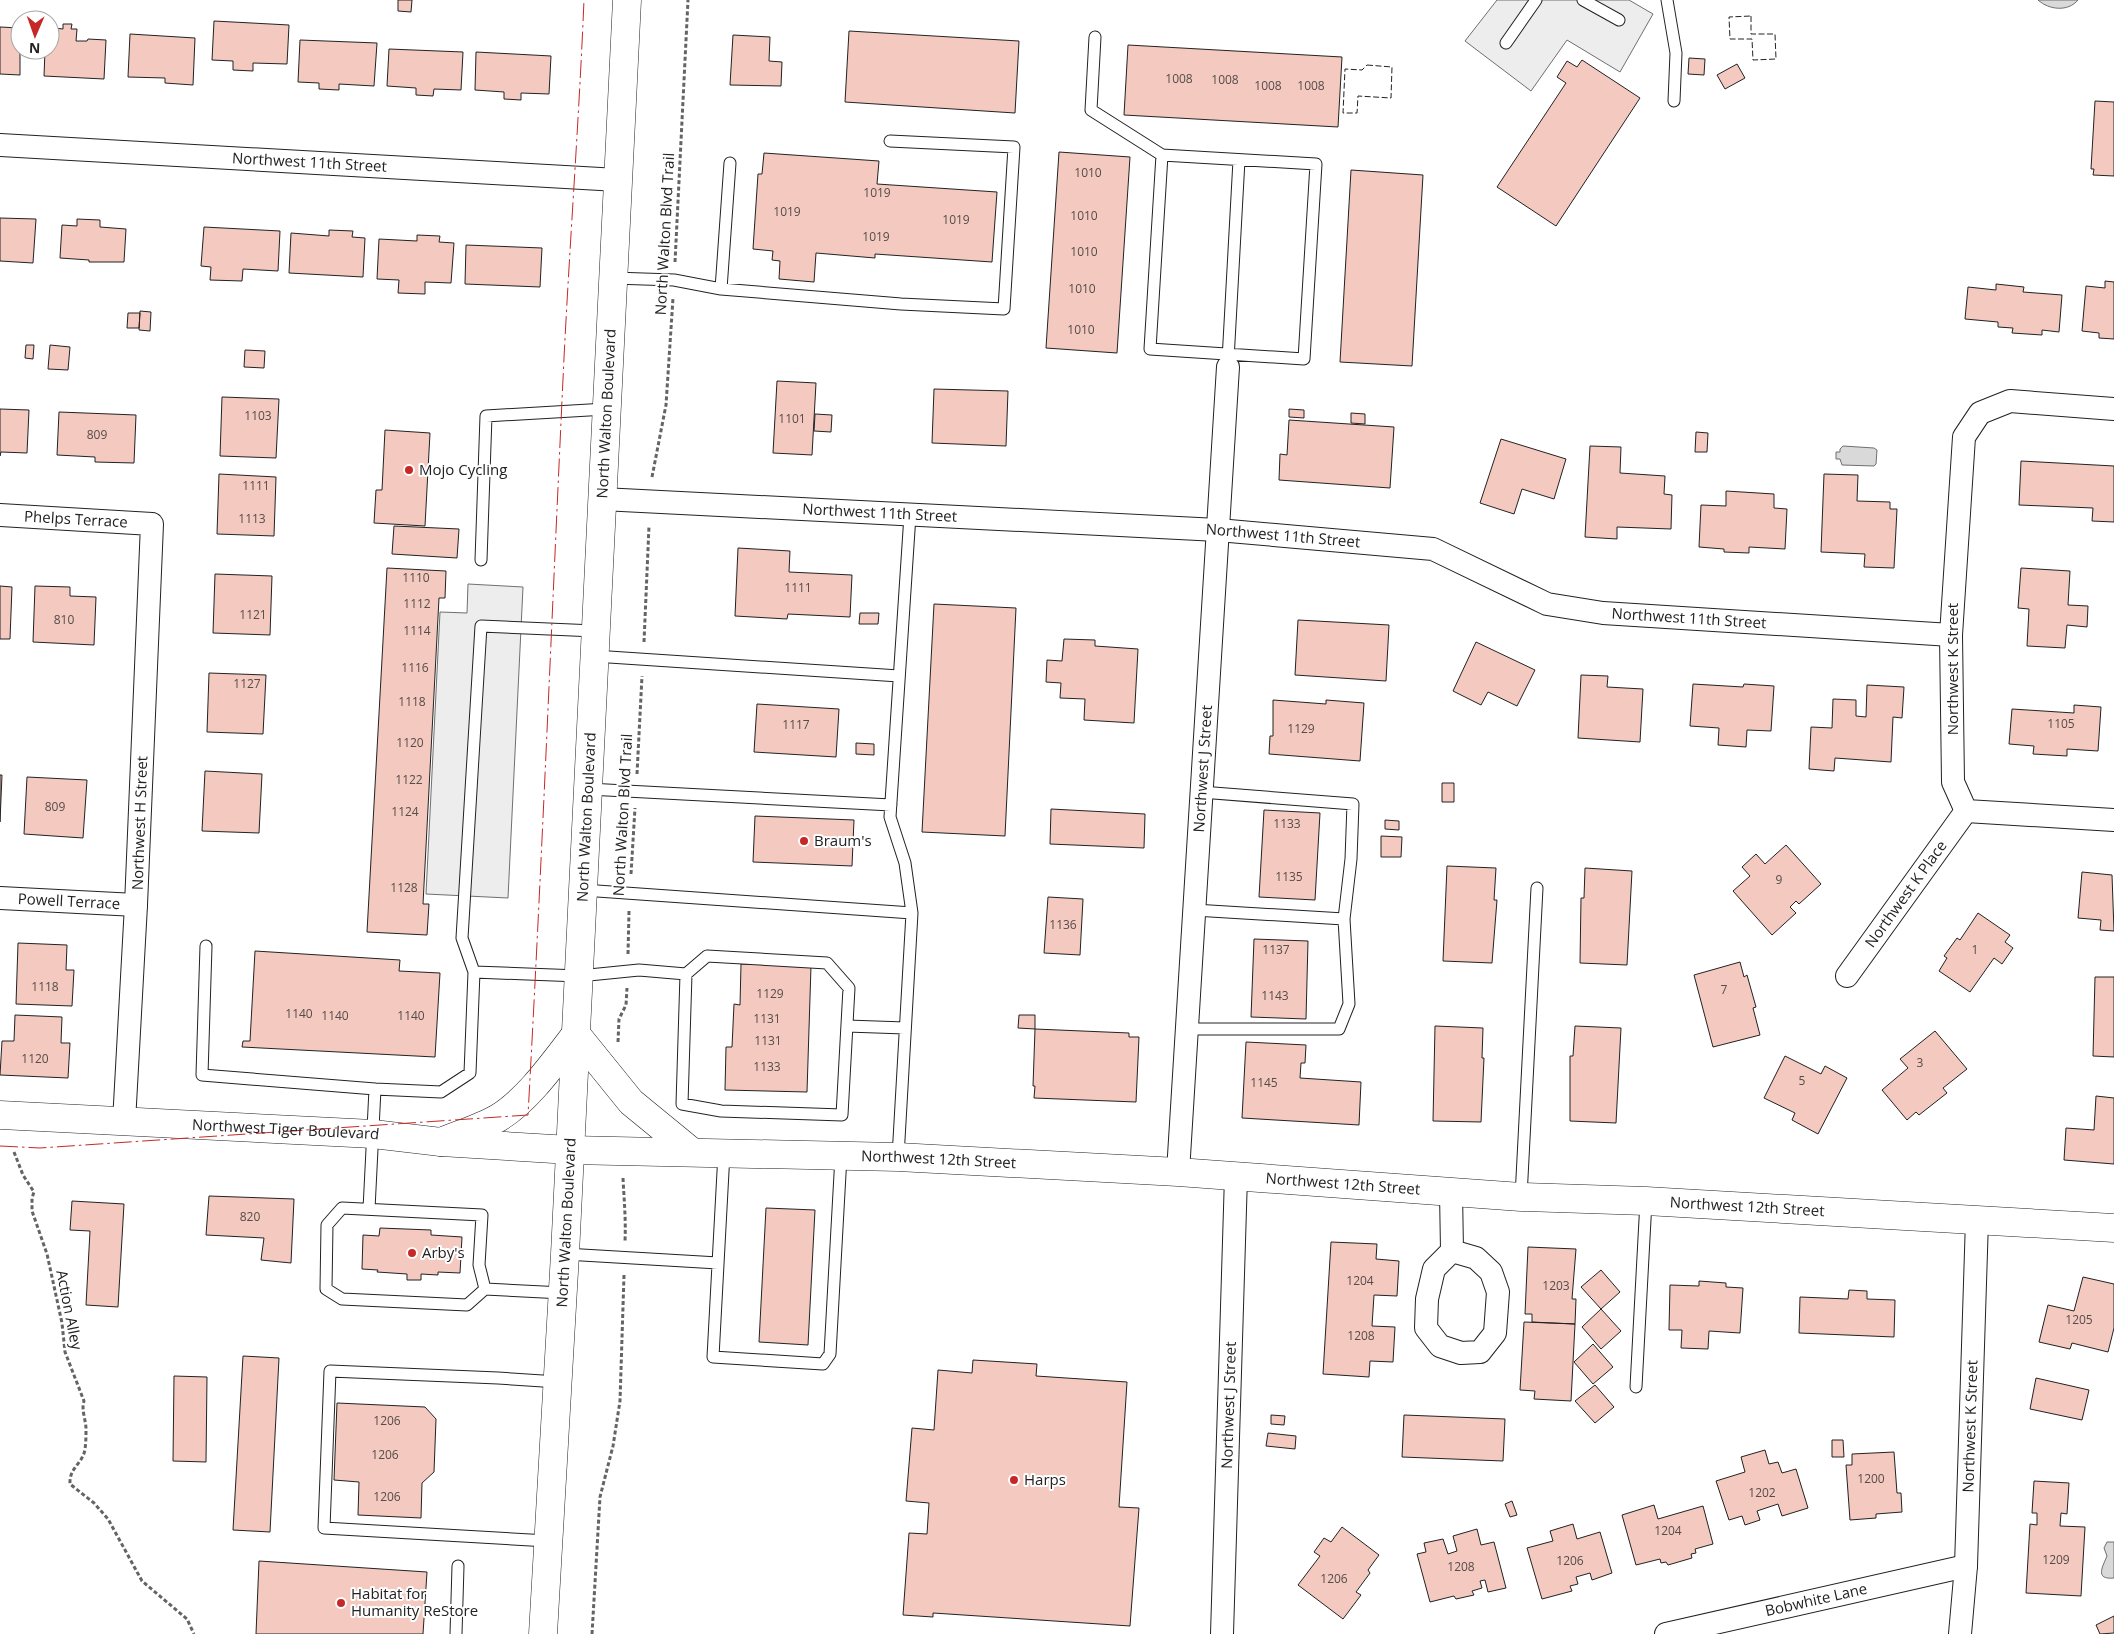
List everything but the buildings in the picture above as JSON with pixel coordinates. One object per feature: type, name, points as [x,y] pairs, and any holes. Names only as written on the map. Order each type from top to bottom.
[{"type":"street","name":"North Walton Boulevard","points":[[543,1634],[563,1293],[627,0]]},
{"type":"street","name":"Northwest 11th Street","points":[[0,145],[618,180]]},
{"type":"street","name":"Northwest J Street","points":[[1178,1172],[1228,361]]},
{"type":"street","name":"Northwest K Street","points":[[1966,811],[1954,782],[1951,635],[1964,437],[1980,413],[2010,401],[2114,408]]},
{"type":"street","name":"Northwest 11th Street","points":[[602,498],[1218,530],[1433,549],[1547,604],[1603,613],[1951,635]]},
{"type":"street","name":"Phelps Terrace","points":[[0,515],[152,524]]},
{"type":"street","name":"Northwest H Street","points":[[124,1122],[136,905],[152,524]]},
{"type":"street","points":[[1966,811],[2114,820]]},
{"type":"street","name":"Northwest K Place","points":[[1847,976],[1966,811]]},
{"type":"street","name":"Powell Terrace","points":[[0,898],[136,905]]},
{"type":"street","points":[[441,1142],[498,1118],[544,1075],[576,1034],[631,1102],[692,1152]]},
{"type":"street","name":"Northwest Tiger Boulevard","points":[[0,1115],[373,1134],[441,1142],[570,1150]]},
{"type":"street","name":"Northwest 12th Street","points":[[570,1150],[898,1157],[1178,1172],[1521,1197],[1646,1202],[2114,1228]]},
{"type":"street","name":"Northwest J Street","points":[[1222,1634],[1236,1176]]},
{"type":"street","points":[[1451,1192],[1452,1250]]},
{"type":"street","name":"Northwest K Street","points":[[1960,1634],[1966,1566],[1977,1220]]},
{"type":"street","name":"Bobwhite Lane","points":[[1666,1634],[1966,1566]]},
{"type":"lane","points":[[1506,43],[1536,0]]},
{"type":"lane","points":[[1583,0],[1618,20]]},
{"type":"lane","points":[[1667,0],[1676,53],[1674,101]]},
{"type":"lane","points":[[1095,37],[1091,110],[1162,155],[1316,164],[1304,359],[1228,361],[1150,350],[1162,155]]},
{"type":"lane","points":[[613,278],[674,280],[721,289],[901,304],[1004,309],[1014,147],[890,142]]},
{"type":"lane","points":[[1228,361],[1239,160]]},
{"type":"lane","points":[[721,289],[730,163]]},
{"type":"lane","points":[[481,560],[486,416],[606,409]]},
{"type":"lane","points":[[898,1157],[912,913],[904,863],[890,817],[910,515]]},
{"type":"lane","points":[[206,946],[202,1075],[441,1092],[470,1073],[474,972],[462,938],[481,626],[595,644],[643,658],[899,676]]},
{"type":"lane","points":[[588,788],[891,805]]},
{"type":"lane","points":[[1187,1029],[1340,1029],[1349,1004],[1344,919],[1351,859],[1353,804],[1201,792]]},
{"type":"lane","points":[[1521,1197],[1537,888]]},
{"type":"lane","points":[[583,890],[912,913]]},
{"type":"lane","points":[[1194,910],[1344,919]]},
{"type":"lane","points":[[474,972],[579,976],[628,971],[686,974],[707,956],[827,962],[849,988],[842,1115],[721,1111],[682,1104],[686,974]]},
{"type":"lane","points":[[847,1026],[905,1028]]},
{"type":"lane","points":[[369,1209],[375,1088]]},
{"type":"lane","points":[[724,1153],[713,1357],[823,1364],[830,1354],[841,1156]]},
{"type":"lane","points":[[1636,1387],[1646,1202]]},
{"type":"lane","points":[[485,1289],[479,1265],[482,1214],[342,1208],[327,1225],[326,1289],[342,1299],[467,1305],[485,1289],[563,1293]]},
{"type":"lane","points":[[565,1254],[718,1263]]},
{"type":"lane","points":[[548,1541],[324,1528],[330,1372],[558,1382]]},
{"type":"lane","points":[[456,1634],[458,1566]]},
{"type":"path","name":"North Walton Blvd Trail","points":[[653,468],[666,404],[688,0]]},
{"type":"path","name":"North Walton Blvd Trail","points":[[618,1046],[619,1019],[626,1005],[649,530]]},
{"type":"path","name":"Action Alley","points":[[14,1152],[34,1192],[32,1211],[47,1254],[62,1323],[65,1352],[84,1401],[82,1405],[86,1428],[85,1451],[79,1463],[72,1470],[70,1484],[94,1503],[108,1519],[142,1581],[187,1619],[194,1634]]},
{"type":"path","points":[[623,1182],[626,1238]]},
{"type":"path","points":[[592,1634],[600,1497],[613,1446],[620,1401],[624,1274]]},
{"type":"shaded area","points":[[1497,0],[1629,0],[1653,14],[1620,72],[1567,40],[1531,91],[1465,41]]},
{"type":"shaded area","points":[[2038,0],[2078,0],[2064,8],[2053,8]]},
{"type":"shaded area","points":[[1843,446],[1874,448],[1877,450],[1876,464],[1874,466],[1842,465],[1840,459],[1836,459],[1836,452],[1840,452]]},
{"type":"shaded area","points":[[468,584],[523,587],[508,898],[426,894],[440,612],[467,613]]},
{"type":"shaded area","points":[[2107,1542],[2114,1542],[2114,1578],[2102,1575],[2102,1568],[2107,1556],[2104,1548]]},
{"type":"fence","points":[[1751,16],[1751,34],[1775,34],[1776,59],[1753,60],[1752,39],[1730,39],[1729,17],[1751,16]]},
{"type":"fence","points":[[1367,65],[1392,67],[1391,98],[1358,96],[1357,113],[1343,113],[1345,69],[1362,70],[1367,65]]},
{"type":"power","points":[[0,1146],[40,1148],[528,1115],[564,358],[584,0]]},
{"type":"place","name":"Mojo Cycling","points":[[409,470]]},
{"type":"place","name":"Braum's","points":[[804,841]]},
{"type":"place","name":"Arby's","points":[[412,1253]]},
{"type":"place","name":"Harps","points":[[1014,1480]]},
{"type":"place","name":"Habitat for Humanity ReStore","points":[[341,1603]]}]
